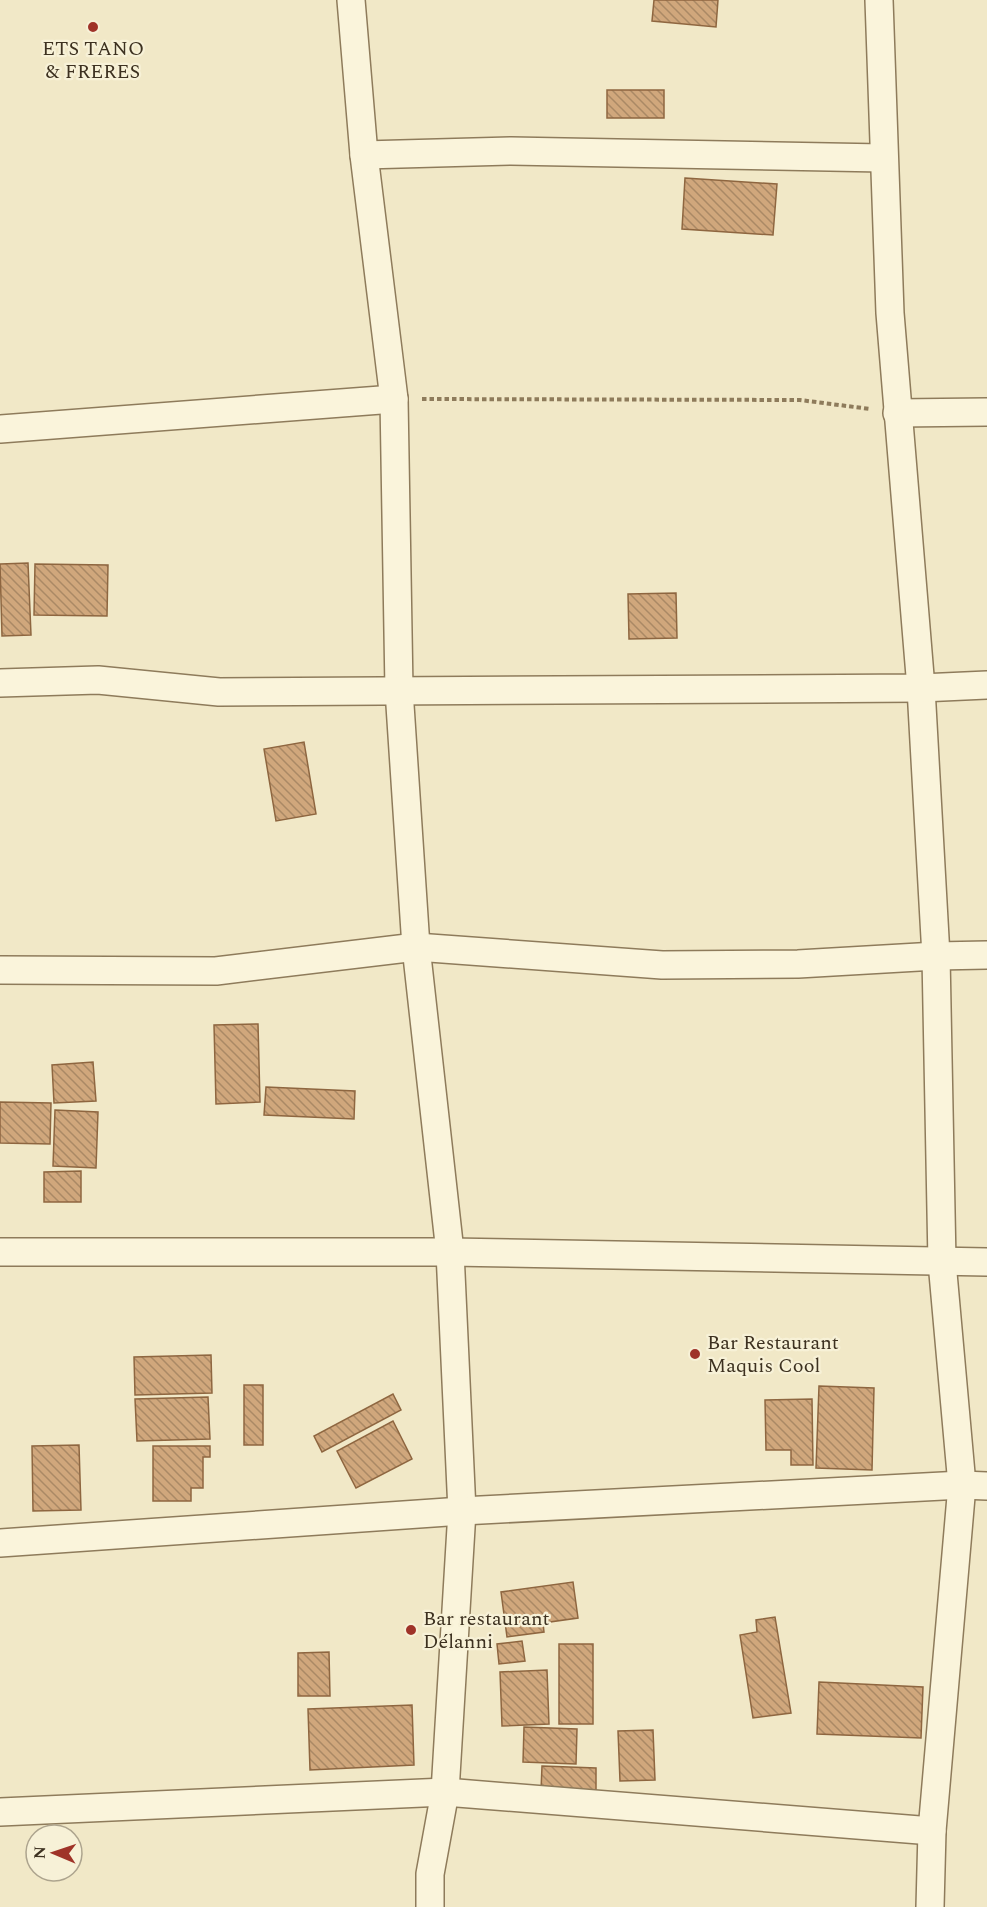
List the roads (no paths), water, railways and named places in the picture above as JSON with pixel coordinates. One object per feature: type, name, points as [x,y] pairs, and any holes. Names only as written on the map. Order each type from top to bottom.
[{"type":"street","points":[[351,0],[364,155],[394,399],[399,690],[416,947],[450,1252],[462,1511],[445,1792],[430,1874],[430,1907]]},
{"type":"street","points":[[879,0],[883,158],[897,413],[921,688],[936,956],[942,1262],[975,1486],[932,1831],[930,1907]]},
{"type":"street","points":[[364,155],[511,151],[883,158]]},
{"type":"street","points":[[0,429],[394,399]]},
{"type":"street","points":[[897,413],[987,412]]},
{"type":"street","points":[[0,683],[98,680],[219,692],[921,688],[987,685]]},
{"type":"street","points":[[0,970],[216,971],[416,947],[662,965],[798,964],[987,955]]},
{"type":"street","points":[[0,1252],[450,1252],[987,1263]]},
{"type":"street","points":[[0,1543],[462,1511],[975,1486]]},
{"type":"street","points":[[0,1812],[445,1792],[932,1831]]},
{"type":"place","name":"ETS TANO & FRERES","points":[[93,27]]},
{"type":"place","name":"Bar Restaurant Maquis Cool","points":[[695,1354]]},
{"type":"place","name":"Bar restaurant Délanni","points":[[411,1630]]}]
